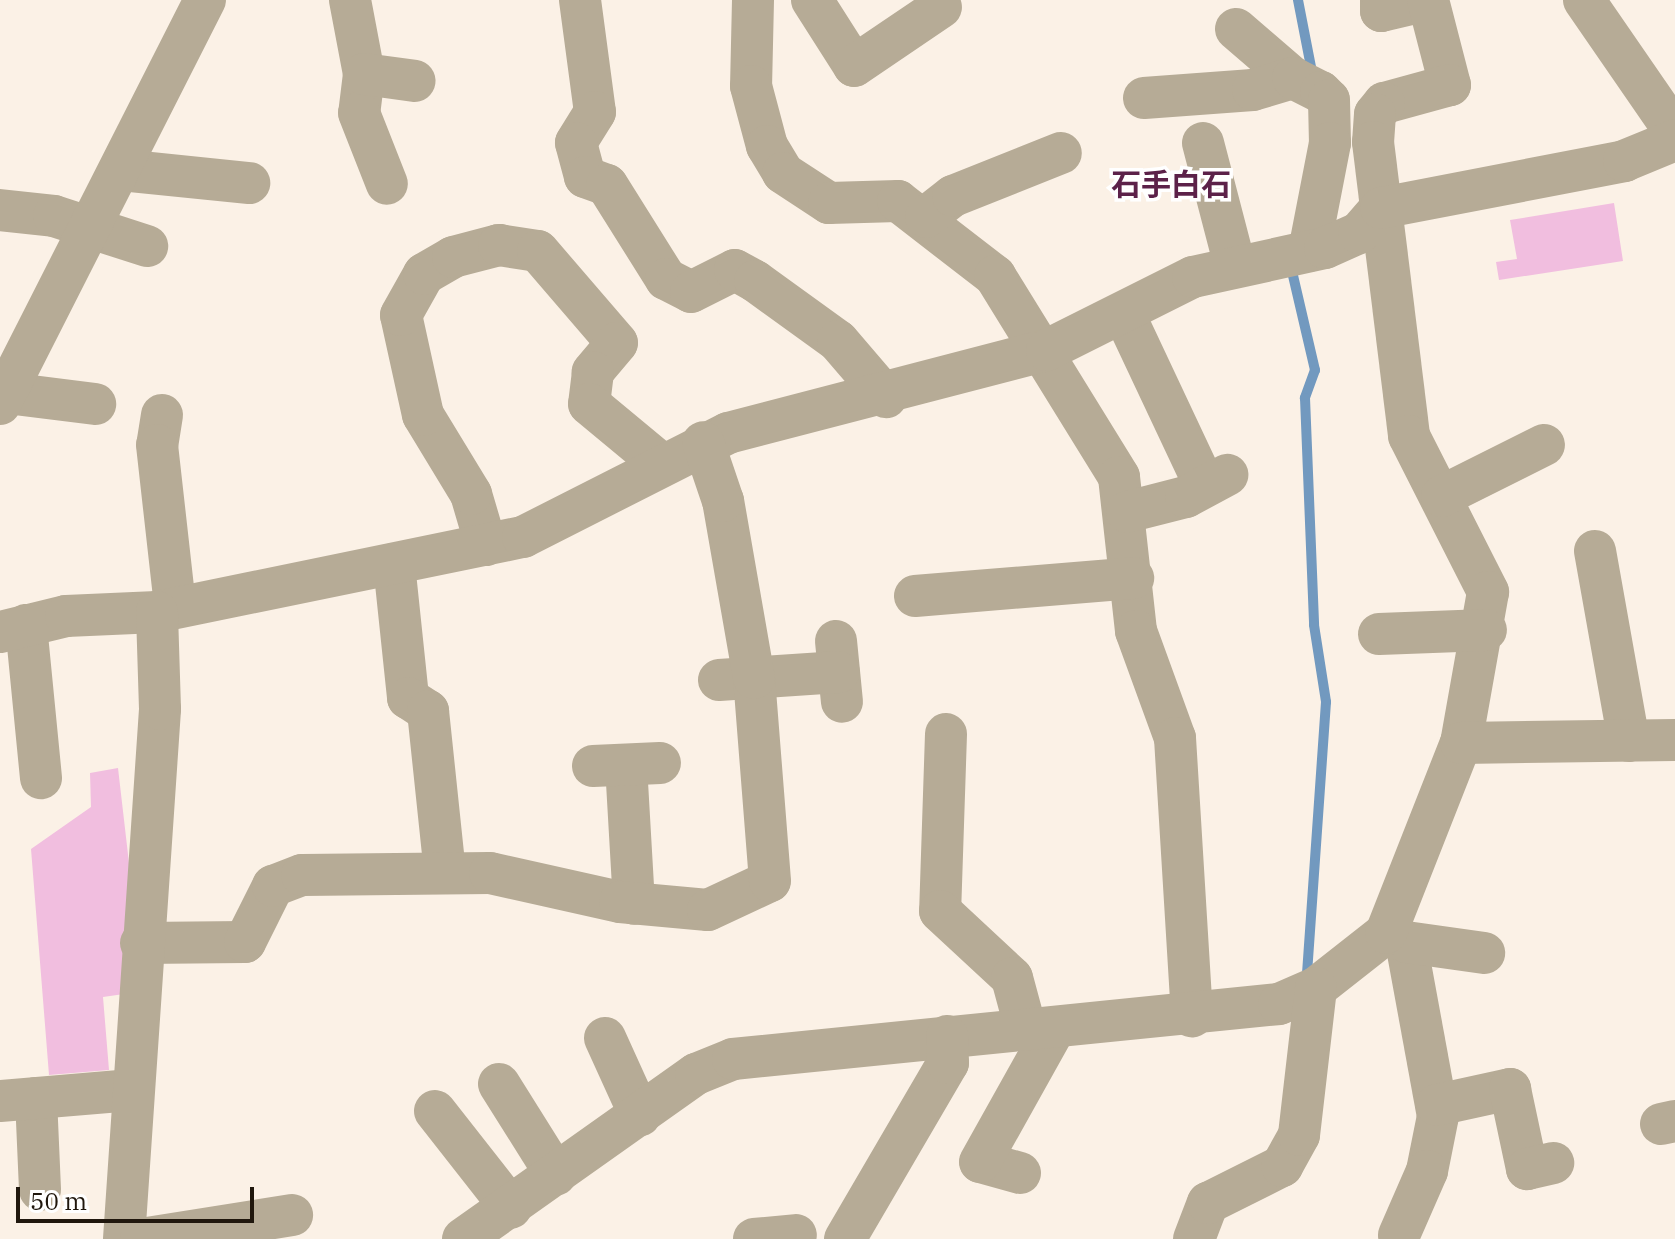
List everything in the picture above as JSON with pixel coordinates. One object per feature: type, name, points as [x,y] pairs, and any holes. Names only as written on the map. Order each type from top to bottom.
[{"type":"street","points":[[95,404],[1,397],[121,170],[205,0]]},
{"type":"street","points":[[350,0],[364,74],[359,113],[387,184]]},
{"type":"street","points":[[580,0],[595,112],[576,143],[585,177],[607,185],[666,279],[691,292],[735,270],[838,341],[886,397]]},
{"type":"street","points":[[795,0],[752,6],[751,86],[767,146],[783,173],[829,203],[874,196],[926,217],[995,276],[1047,350],[1119,477],[1127,512],[1143,659],[1175,738],[1192,1016]]},
{"type":"street","points":[[812,0],[854,66],[941,7]]},
{"type":"street","points":[[1381,0],[1381,11],[1428,0],[1450,85],[1397,98],[1375,114],[1381,208],[1403,408],[1415,449],[1442,496],[1488,592],[1486,630],[1461,743],[1396,937],[1437,1105],[1427,1171],[1399,1235]]},
{"type":"street","points":[[1584,0],[1675,132]]},
{"type":"street","points":[[1236,29],[1329,100],[1330,143],[1309,251]]},
{"type":"street","points":[[364,74],[415,81]]},
{"type":"street","points":[[1144,98],[1306,85]]},
{"type":"street","points":[[41,778],[13,628],[166,609],[486,545],[591,508],[660,463],[703,442],[886,397],[1047,350],[1125,316],[1193,277],[1309,251],[1359,233],[1381,208],[1624,161],[1675,140]]},
{"type":"street","points":[[1203,143],[1235,266]]},
{"type":"street","points":[[926,217],[953,196],[1061,153]]},
{"type":"street","points":[[121,170],[249,183]]},
{"type":"street","points":[[0,210],[92,226],[147,246]]},
{"type":"street","points":[[486,545],[471,494],[423,415],[401,315],[424,274],[453,257],[499,245],[538,251],[617,343],[593,372],[589,404],[660,463]]},
{"type":"street","points":[[1125,316],[1216,481],[1127,512]]},
{"type":"street","points":[[124,1239],[141,943],[166,609],[157,445],[162,415]]},
{"type":"street","points":[[141,943],[245,942],[266,896],[286,878],[490,873],[634,904],[708,910],[770,881],[736,679],[723,501],[703,442]]},
{"type":"street","points":[[1442,496],[1544,445]]},
{"type":"street","points":[[1595,551],[1629,741]]},
{"type":"street","points":[[394,564],[408,698],[428,711],[445,873]]},
{"type":"street","points":[[915,596],[1133,578]]},
{"type":"street","points":[[1379,634],[1486,630]]},
{"type":"street","points":[[736,679],[839,672]]},
{"type":"street","points":[[946,734],[940,911],[1012,978],[1041,1029]]},
{"type":"street","points":[[1461,743],[1675,742]]},
{"type":"street","points":[[626,765],[634,904]]},
{"type":"street","points":[[435,1111],[485,1229],[696,1074],[733,1059],[947,1036],[1192,1016],[1279,1004],[1316,988],[1396,937],[1484,953]]},
{"type":"street","points":[[1194,1239],[1208,1203],[1282,1166],[1299,1135],[1316,988]]},
{"type":"street","points":[[1020,1173],[980,1162],[1041,1029]]},
{"type":"street","points":[[845,1239],[948,1063],[947,1036]]},
{"type":"street","points":[[605,1038],[640,1115]]},
{"type":"street","points":[[499,1084],[556,1175]]},
{"type":"street","points":[[1437,1105],[1510,1089],[1527,1169],[1553,1163]]},
{"type":"street","points":[[40,1190],[18,1099],[132,1090]]},
{"type":"street","points":[[141,1239],[292,1215]]},
{"type":"street","points":[[754,1239],[775,1237]]},
{"type":"building","points":[[1614,203],[1623,261],[1499,280],[1496,262],[1517,259],[1510,220]]},
{"type":"building","points":[[118,768],[132,889],[124,994],[103,997],[109,1070],[49,1075],[31,849],[91,807],[90,773]]},
{"type":"waterway","points":[[1298,0],[1312,72]]},
{"type":"waterway","points":[[1291,267],[1315,370],[1305,398],[1314,625],[1326,702],[1307,971]]},
{"type":"district","name":"石手白石","points":[[1171,184]]}]
